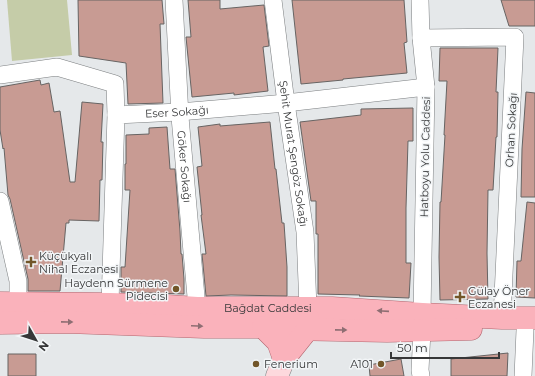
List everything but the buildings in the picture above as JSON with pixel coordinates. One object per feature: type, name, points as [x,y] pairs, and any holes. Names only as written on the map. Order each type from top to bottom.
[{"type":"main road","name":"Bağdat Caddesi","points":[[9,303],[110,304],[197,308],[308,319],[387,331],[422,322],[502,318],[532,326]]},
{"type":"main road","name":"Bağdat Caddesi","points":[[0,323],[66,322],[263,327],[288,329],[308,319]]},
{"type":"main road","points":[[281,367],[308,319]]},
{"type":"main road","name":"Bağdat Caddesi","points":[[422,322],[475,329],[532,326]]},
{"type":"main road","points":[[263,327],[278,342],[281,367]]},
{"type":"street","name":"Göker Sokağı","points":[[174,0],[179,112],[197,308]]},
{"type":"street","name":"Şehit Murat Şengöz Sokağı","points":[[273,0],[305,232],[308,319]]},
{"type":"street","name":"Hatboyu Yolu Caddesi","points":[[420,0],[421,38],[426,88],[421,376]]},
{"type":"street","name":"Orhan Sokağı","points":[[421,38],[515,37],[502,318]]},
{"type":"street","points":[[0,75],[57,67],[115,84],[116,115],[110,304]]},
{"type":"street","name":"Eser Sokağı","points":[[116,115],[179,112],[286,103],[426,88]]},
{"type":"street","points":[[0,201],[18,281],[9,303]]},
{"type":"street","points":[[523,376],[532,326]]},
{"type":"green space","points":[[7,0],[67,0],[72,55],[12,61]]},
{"type":"place","name":"Küçükyalı Nihal Eczanesi","points":[[31,262]]},
{"type":"place","name":"Haydenn Sürmene Pidecisi","points":[[176,289]]},
{"type":"place","name":"Gülay Öner Eczanesi","points":[[460,297]]},
{"type":"place","name":"Fenerium","points":[[256,364]]},
{"type":"place","name":"A101","points":[[381,364]]}]
